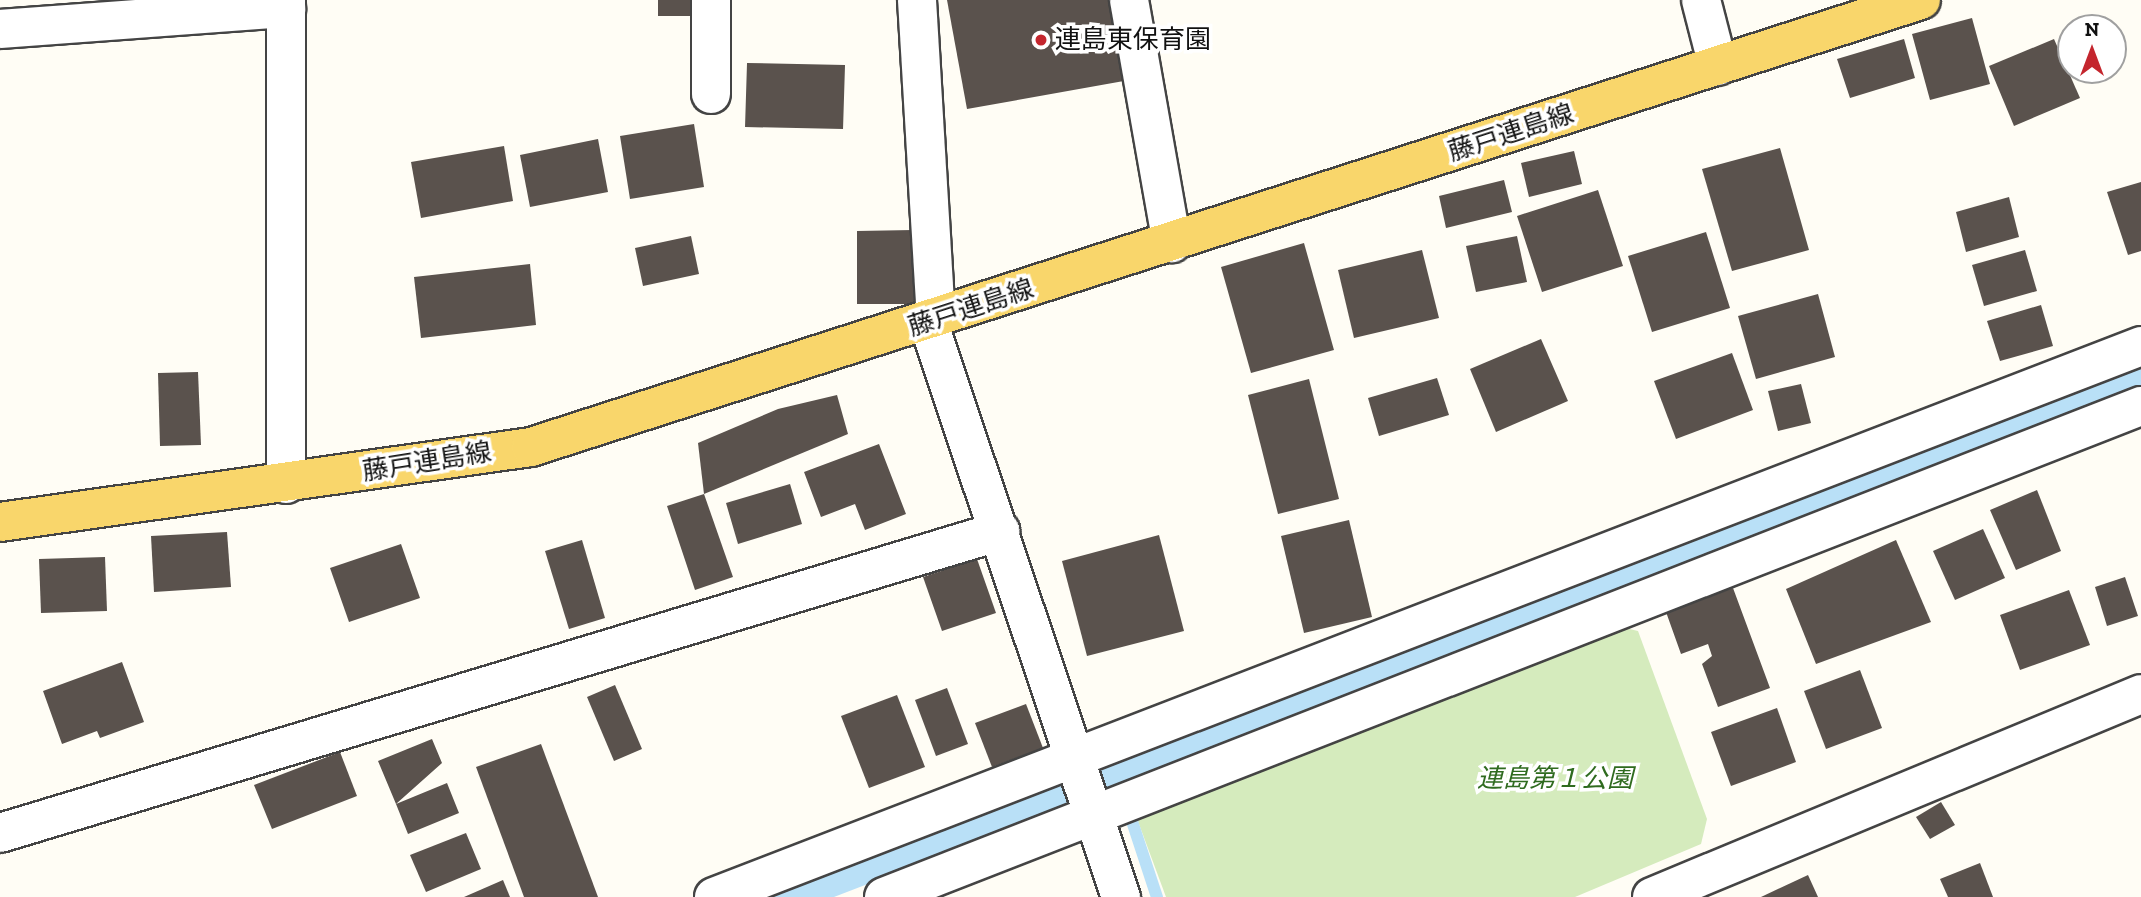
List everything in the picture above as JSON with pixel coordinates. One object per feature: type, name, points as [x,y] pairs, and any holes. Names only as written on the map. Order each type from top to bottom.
[{"type":"main road","name":"藤戸連島線","points":[[0,522],[286,484],[531,447],[932,321],[1920,0]]},
{"type":"street","points":[[711,0],[711,94]]},
{"type":"street","points":[[917,0],[932,321],[1000,531],[1099,792],[1121,897]]},
{"type":"street","points":[[1129,0],[1172,243]]},
{"type":"street","points":[[1701,0],[1718,66]]},
{"type":"street","points":[[0,29],[286,4],[286,484]]},
{"type":"street","points":[[884,897],[1099,792],[2141,346]]},
{"type":"street","points":[[714,897],[1099,792],[2141,406]]},
{"type":"street","points":[[0,833],[1000,531]]},
{"type":"street","points":[[1652,897],[2141,694]]},
{"type":"green space","name":"連島第１公園","points":[[1621,627],[1638,631],[1707,819],[1701,844],[1575,897],[1166,897],[1136,816]]},
{"type":"water","points":[[2141,364],[2141,389],[1067,807],[834,897],[764,897]]},
{"type":"building","points":[[658,0],[699,0],[699,16],[658,16]]},
{"type":"building","name":"連島東保育園","points":[[947,0],[1121,0],[1135,79],[967,109]]},
{"type":"building","points":[[1972,18],[1990,84],[1930,100],[1912,34]]},
{"type":"building","points":[[1904,39],[1915,78],[1850,98],[1837,59]]},
{"type":"building","points":[[2054,39],[2057,46],[2057,84],[2074,84],[2080,98],[2014,126],[1989,66]]},
{"type":"building","points":[[747,63],[845,65],[843,129],[745,127]]},
{"type":"building","points":[[694,124],[704,187],[630,199],[620,136]]},
{"type":"building","points":[[598,139],[608,192],[530,207],[520,155]]},
{"type":"building","points":[[504,146],[513,201],[421,218],[411,162]]},
{"type":"building","points":[[1780,148],[1809,250],[1732,271],[1702,169]]},
{"type":"building","points":[[1574,151],[1582,184],[1529,197],[1521,163]]},
{"type":"building","points":[[1504,180],[1512,212],[1446,228],[1439,196]]},
{"type":"building","points":[[2141,182],[2141,251],[2128,255],[2107,192]]},
{"type":"building","points":[[1598,190],[1623,266],[1542,292],[1517,216]]},
{"type":"building","points":[[2009,197],[2019,237],[1966,252],[1956,212]]},
{"type":"building","points":[[913,230],[914,304],[857,304],[857,231]]},
{"type":"building","points":[[1706,232],[1730,308],[1652,332],[1628,256]]},
{"type":"building","points":[[691,236],[699,274],[643,286],[635,248]]},
{"type":"building","points":[[1517,236],[1527,282],[1476,292],[1466,246]]},
{"type":"building","points":[[1304,243],[1334,350],[1251,373],[1221,267]]},
{"type":"building","points":[[1422,250],[1439,318],[1354,338],[1338,270]]},
{"type":"building","points":[[2025,250],[2037,291],[1984,306],[1972,265]]},
{"type":"building","points":[[530,264],[536,325],[421,338],[414,277]]},
{"type":"building","points":[[1818,294],[1835,357],[1756,379],[1738,316]]},
{"type":"building","points":[[2041,305],[2053,346],[2000,361],[1987,321]]},
{"type":"building","points":[[1541,339],[1568,401],[1496,432],[1470,369]]},
{"type":"building","points":[[1732,353],[1753,410],[1676,439],[1654,381]]},
{"type":"building","points":[[198,372],[201,445],[160,446],[158,373]]},
{"type":"building","points":[[1437,378],[1449,415],[1379,436],[1368,398]]},
{"type":"building","points":[[1309,379],[1339,499],[1278,514],[1248,395]]},
{"type":"building","points":[[1801,384],[1811,423],[1778,431],[1768,391]]},
{"type":"building","points":[[837,395],[848,434],[704,494],[698,443],[778,409]]},
{"type":"building","points":[[879,444],[906,514],[865,530],[855,504],[821,517],[804,472]]},
{"type":"building","points":[[790,484],[802,524],[738,544],[726,503]]},
{"type":"building","points":[[2037,490],[2061,551],[2016,570],[1990,510]]},
{"type":"building","points":[[704,494],[733,577],[695,590],[667,506]]},
{"type":"building","points":[[1349,520],[1372,617],[1304,633],[1281,536]]},
{"type":"building","points":[[1983,529],[2005,578],[1955,600],[1933,551]]},
{"type":"building","points":[[227,532],[231,587],[154,592],[151,536]]},
{"type":"building","points":[[1159,535],[1184,631],[1087,656],[1062,561]]},
{"type":"building","points":[[582,540],[605,618],[569,629],[545,551]]},
{"type":"building","points":[[1896,540],[1931,622],[1816,664],[1786,589]]},
{"type":"building","points":[[401,544],[420,598],[349,622],[330,568]]},
{"type":"building","points":[[105,557],[107,611],[41,613],[39,559]]},
{"type":"building","points":[[977,559],[996,613],[942,631],[923,577]]},
{"type":"building","points":[[2125,577],[2138,616],[2107,626],[2095,587]]},
{"type":"building","points":[[1733,588],[1770,688],[1718,707],[1702,664],[1712,656],[1708,644],[1681,654],[1666,612]]},
{"type":"building","points":[[2069,590],[2090,645],[2020,670],[2000,615]]},
{"type":"building","points":[[122,662],[144,722],[100,738],[97,731],[62,744],[43,691]]},
{"type":"building","points":[[1860,670],[1882,728],[1826,749],[1804,691]]},
{"type":"building","points":[[615,685],[642,749],[614,761],[587,697]]},
{"type":"building","points":[[947,688],[968,744],[936,756],[915,700]]},
{"type":"building","points":[[897,695],[925,767],[869,788],[841,716]]},
{"type":"building","points":[[1026,704],[1043,748],[992,767],[975,723]]},
{"type":"building","points":[[1777,708],[1796,762],[1731,786],[1711,732]]},
{"type":"building","points":[[432,739],[442,763],[396,804],[378,761]]},
{"type":"building","points":[[541,744],[598,897],[524,897],[476,767]]},
{"type":"building","points":[[340,752],[357,796],[272,829],[254,785]]},
{"type":"building","points":[[447,783],[459,813],[408,834],[396,804]]},
{"type":"building","points":[[1941,802],[1955,825],[1930,839],[1916,817]]},
{"type":"building","points":[[466,833],[481,869],[426,892],[410,855]]},
{"type":"building","points":[[1980,863],[1993,897],[1948,897],[1940,879]]},
{"type":"building","points":[[1808,875],[1818,897],[1761,897]]},
{"type":"building","points":[[503,880],[510,897],[464,897]]},
{"type":"waterway","points":[[1127,806],[1157,897]]},
{"type":"place","name":"連島東保育園","points":[[1041,40]]}]
